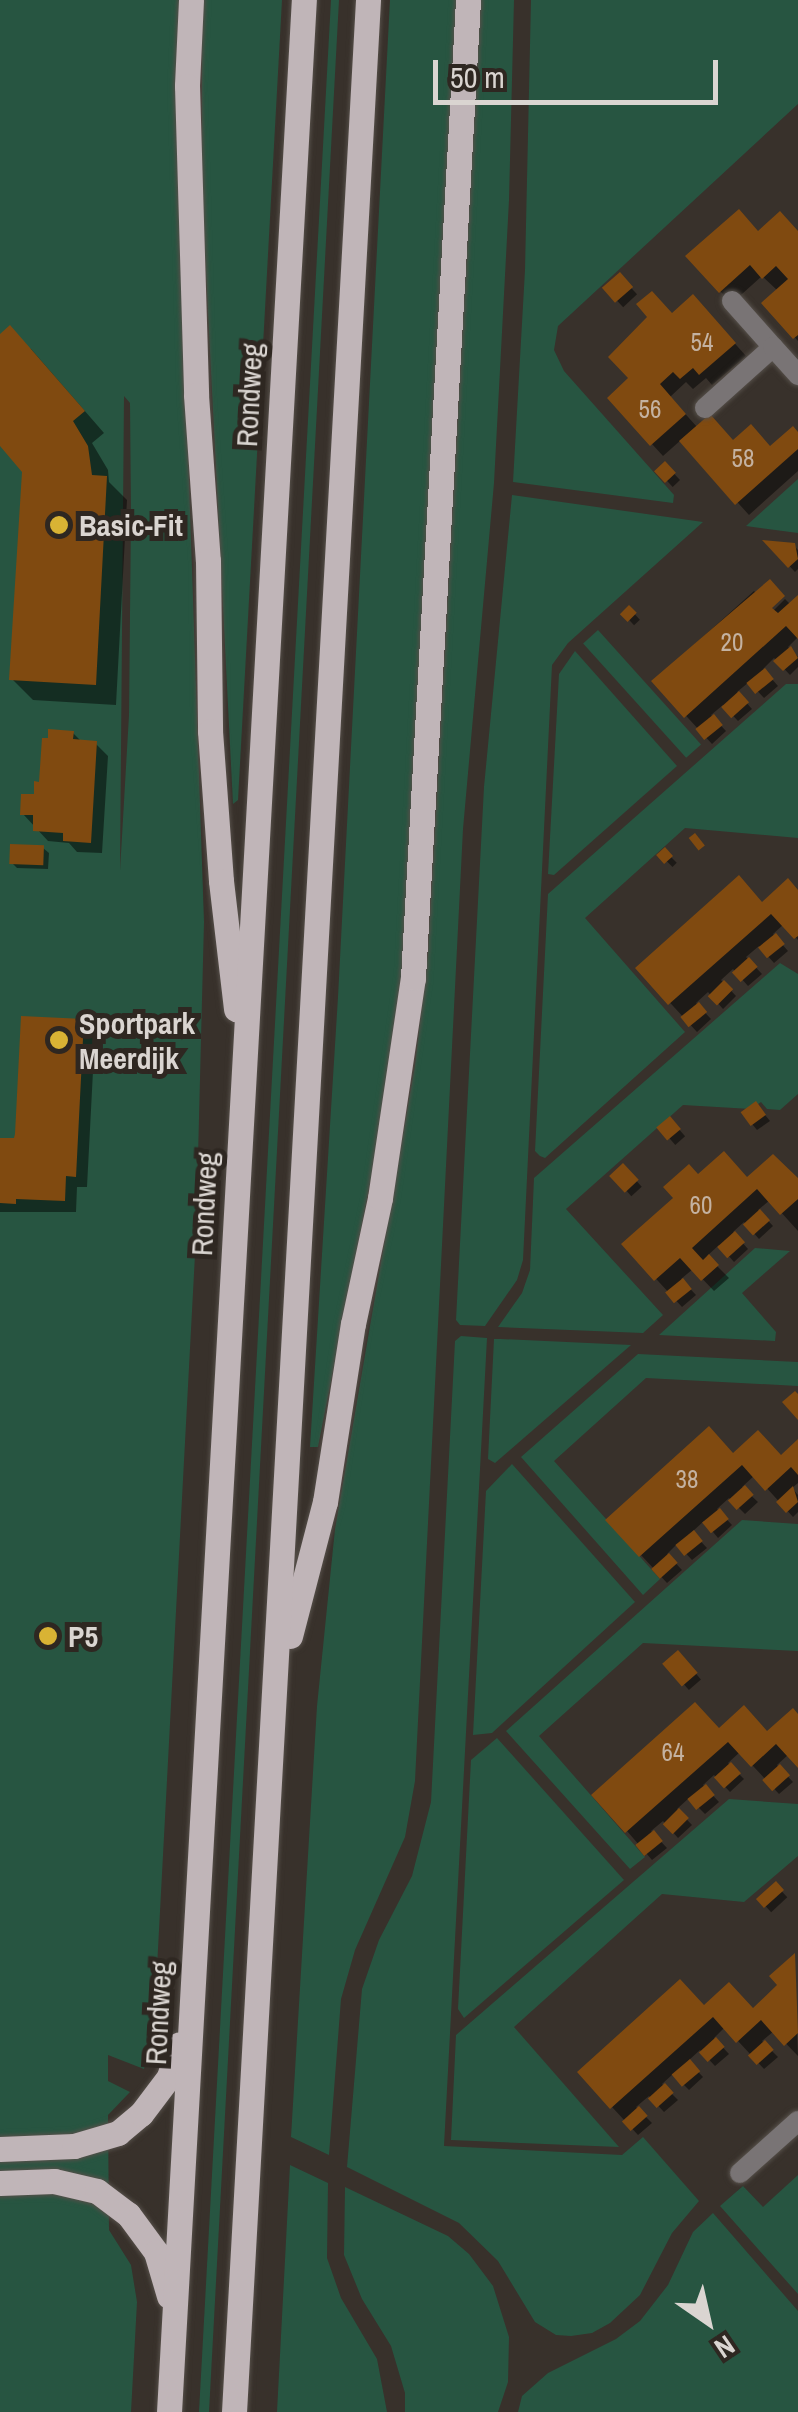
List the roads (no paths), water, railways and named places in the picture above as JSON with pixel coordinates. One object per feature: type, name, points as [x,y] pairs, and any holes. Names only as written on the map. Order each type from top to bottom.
[{"type":"main road","points":[[191,0],[187,86],[196,395],[208,561],[210,731],[220,881],[244,1074]]},
{"type":"main road","name":"Rondweg","points":[[170,2412],[304,0]]},
{"type":"main road","points":[[234,2412],[368,0]]},
{"type":"main road","points":[[276,1689],[324,1502],[353,1324],[380,1198],[413,978],[468,0]]},
{"type":"main road","points":[[0,2149],[74,2146],[118,2133],[141,2114],[169,2078],[191,2004]]},
{"type":"main road","points":[[0,2183],[54,2180],[96,2191],[128,2214],[156,2252],[174,2317]]},
{"type":"street","points":[[732,301],[798,375]]},
{"type":"street","points":[[705,408],[773,348]]},
{"type":"street","points":[[740,2173],[798,2122]]},
{"type":"place","name":"Basic-Fit","points":[[59,525]]},
{"type":"place","name":"Sportpark Meerdijk","points":[[59,1040]]},
{"type":"place","name":"P5","points":[[48,1636]]}]
